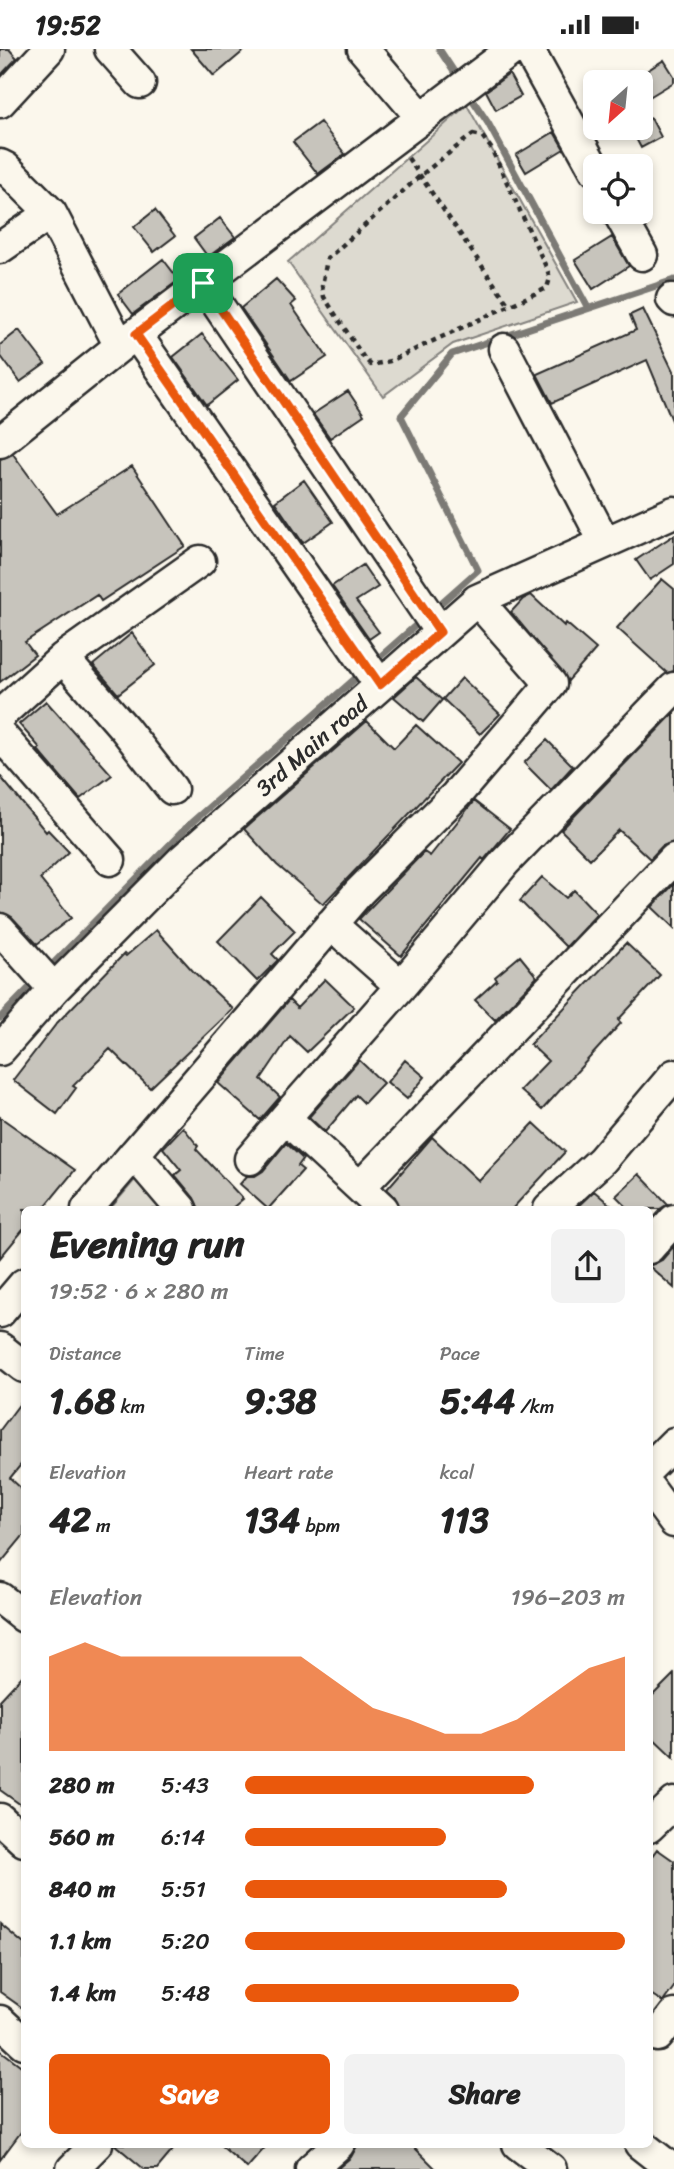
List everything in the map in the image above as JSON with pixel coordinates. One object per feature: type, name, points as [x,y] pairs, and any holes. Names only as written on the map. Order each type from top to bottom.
[{"type":"street","points":[[0,102],[49,49]]},
{"type":"street","points":[[110,49],[140,83]]},
{"type":"street","points":[[363,49],[421,117]]},
{"type":"street","points":[[0,442],[128,340],[513,49]]},
{"type":"street","points":[[528,49],[586,154]]},
{"type":"street","points":[[2,163],[51,213],[128,340],[380,685]]},
{"type":"street","points":[[0,248],[51,213]]},
{"type":"street","points":[[625,224],[642,255]]},
{"type":"street","points":[[203,283],[440,632]]},
{"type":"street","points":[[504,349],[604,543]]},
{"type":"street","name":"3rd Main road","points":[[0,1050],[46,980],[477,600],[674,512]]},
{"type":"street","points":[[0,715],[63,658],[200,561]]},
{"type":"street","points":[[91,1206],[359,892],[456,795],[551,684],[477,600]]},
{"type":"street","points":[[63,658],[124,728],[172,789]]},
{"type":"street","points":[[250,1159],[505,862],[674,688]]},
{"type":"street","points":[[0,734],[110,860]]},
{"type":"street","points":[[360,1187],[674,859]]},
{"type":"street","points":[[331,924],[401,986]]},
{"type":"street","points":[[0,929],[46,980]]},
{"type":"street","points":[[552,1206],[602,1160],[674,1075]]},
{"type":"street","points":[[285,1118],[380,1206]]},
{"type":"street","points":[[134,1154],[178,1206]]},
{"type":"street","points":[[653,1244],[674,1220]]},
{"type":"street","points":[[0,1313],[21,1287]]},
{"type":"street","points":[[0,1347],[21,1364]]},
{"type":"street","points":[[653,1464],[674,1443]]},
{"type":"street","points":[[653,1493],[674,1522]]},
{"type":"street","points":[[653,1823],[674,1803]]},
{"type":"street","points":[[0,1819],[21,1839]]},
{"type":"street","points":[[0,2021],[21,2040]]},
{"type":"street","points":[[72,2169],[93,2148]]},
{"type":"street","points":[[311,2169],[335,2148]]},
{"type":"street","points":[[527,2148],[552,2159]]},
{"type":"street","points":[[645,2148],[672,2169]]},
{"type":"path","points":[[473,134],[482,136],[491,148],[550,278],[547,288],[390,361],[371,365],[328,306],[322,286],[327,259],[420,176],[473,134]]},
{"type":"path","points":[[394,137],[508,304]]},
{"type":"shaded area","points":[[467,105],[577,302],[453,344],[383,396],[288,262]]},
{"type":"shaded area","points":[[139,1175],[165,1206],[113,1206]]},
{"type":"building","points":[[0,49],[9,49],[17,58],[0,76]]},
{"type":"building","points":[[191,49],[246,49],[214,76]]},
{"type":"building","points":[[664,60],[674,76],[674,82],[653,95],[653,70],[648,70]]},
{"type":"building","points":[[509,74],[521,96],[496,110],[486,91]]},
{"type":"building","points":[[320,122],[345,154],[318,174],[293,142]]},
{"type":"building","points":[[653,122],[661,137],[641,148],[637,140],[653,140]]},
{"type":"building","points":[[554,132],[564,149],[526,172],[516,155]]},
{"type":"building","points":[[155,210],[175,236],[154,252],[134,227]]},
{"type":"building","points":[[220,218],[235,237],[208,257],[194,238]]},
{"type":"building","points":[[612,237],[629,266],[593,289],[575,260]]},
{"type":"building","points":[[163,259],[179,280],[133,314],[118,294]]},
{"type":"building","points":[[276,279],[296,301],[291,305],[327,357],[291,381],[241,308]]},
{"type":"building","points":[[643,309],[674,373],[674,425],[647,360],[552,403],[537,374],[636,330],[630,315]]},
{"type":"building","points":[[19,330],[45,364],[20,382],[0,355],[0,345]]},
{"type":"building","points":[[202,334],[238,380],[207,405],[173,357]]},
{"type":"building","points":[[348,391],[364,415],[330,438],[313,414]]},
{"type":"building","points":[[13,454],[57,514],[132,466],[185,546],[101,601],[97,595],[25,642],[35,655],[0,682],[0,459]]},
{"type":"building","points":[[304,480],[333,522],[303,543],[275,502]]},
{"type":"building","points":[[674,535],[674,564],[650,580],[636,560]]},
{"type":"building","points":[[363,565],[378,587],[356,601],[379,632],[369,639],[332,586]]},
{"type":"building","points":[[662,579],[674,589],[674,671],[667,673],[617,628]]},
{"type":"building","points":[[531,595],[564,626],[566,623],[596,649],[568,681],[511,612],[523,599]]},
{"type":"building","points":[[132,633],[155,665],[118,694],[93,665]]},
{"type":"building","points":[[416,677],[442,700],[423,722],[394,697]]},
{"type":"building","points":[[462,678],[500,714],[480,734],[443,699]]},
{"type":"building","points":[[46,701],[112,775],[80,799],[19,724]]},
{"type":"building","points":[[674,713],[674,842],[662,846],[650,859],[619,830],[590,859],[561,830]]},
{"type":"building","points":[[367,721],[394,748],[416,725],[458,763],[323,904],[277,865],[244,829]]},
{"type":"building","points":[[547,740],[573,766],[551,790],[524,763]]},
{"type":"building","points":[[0,776],[46,832],[48,830],[69,852],[40,879],[71,918],[37,944],[12,917],[0,912]]},
{"type":"building","points":[[474,801],[510,829],[484,860],[482,858],[401,956],[359,919],[424,852],[430,856]]},
{"type":"building","points":[[542,877],[566,898],[574,890],[597,914],[566,947],[520,901]]},
{"type":"building","points":[[674,884],[674,928],[652,907]]},
{"type":"building","points":[[261,897],[295,931],[272,954],[278,960],[257,981],[218,941]]},
{"type":"building","points":[[156,930],[193,971],[233,1009],[150,1088],[110,1049],[73,1086],[76,1088],[57,1114],[13,1080],[57,1023],[124,954],[126,956]]},
{"type":"building","points":[[626,943],[660,975],[618,1020],[621,1023],[542,1110],[520,1090],[548,1061],[530,1044]]},
{"type":"building","points":[[520,956],[537,977],[495,1020],[475,1000],[497,980],[495,977]]},
{"type":"building","points":[[325,979],[354,1007],[307,1052],[290,1036],[261,1079],[280,1097],[260,1120],[218,1083],[289,1000],[297,1008]]},
{"type":"building","points":[[359,1060],[383,1083],[364,1103],[356,1095],[325,1132],[309,1117]]},
{"type":"building","points":[[405,1060],[425,1077],[407,1099],[387,1082]]},
{"type":"building","points":[[0,1117],[75,1170],[45,1206],[21,1206],[21,1233],[0,1258]]},
{"type":"building","points":[[534,1123],[565,1152],[515,1206],[399,1206],[387,1189],[432,1137],[479,1181]]},
{"type":"building","points":[[183,1127],[198,1146],[196,1149],[243,1199],[235,1206],[198,1206],[175,1175],[181,1170],[163,1148]]},
{"type":"building","points":[[286,1143],[303,1159],[298,1166],[303,1170],[271,1206],[265,1206],[240,1184],[247,1176],[255,1176],[263,1171]]},
{"type":"building","points":[[639,1174],[668,1204],[660,1209],[653,1209],[653,1206],[626,1206],[616,1196]]},
{"type":"building","points":[[594,1191],[612,1206],[578,1206]]},
{"type":"building","points":[[674,1246],[674,1288],[653,1270],[653,1264],[662,1260]]},
{"type":"building","points":[[21,1402],[21,1465],[10,1478],[21,1488],[21,1539],[0,1564],[0,1430]]},
{"type":"building","points":[[674,1674],[674,1758],[653,1738],[653,1695]]},
{"type":"building","points":[[21,1677],[21,1805],[0,1790],[0,1700]]},
{"type":"building","points":[[657,1849],[674,1861],[674,1987],[663,2002],[653,1996],[653,1854]]},
{"type":"building","points":[[0,1924],[21,1942],[21,2007],[0,1992]]},
{"type":"building","points":[[0,2050],[21,2066],[21,2132],[0,2160]]},
{"type":"building","points":[[119,2148],[175,2148],[157,2169],[144,2169]]},
{"type":"building","points":[[224,2148],[264,2148],[247,2168]]},
{"type":"building","points":[[356,2148],[415,2148],[436,2169],[337,2169],[351,2157]]},
{"type":"waterway","points":[[439,49],[460,81]]},
{"type":"waterway","points":[[468,93],[488,123],[588,308]]},
{"type":"waterway","points":[[433,610],[478,570],[401,416],[452,354],[674,280]]},
{"type":"waterway","points":[[373,663],[424,618]]},
{"type":"waterway","points":[[47,970],[191,823],[364,671]]},
{"type":"waterway","points":[[0,1018],[36,981]]},
{"type":"route","points":[[203,283],[440,632],[380,685],[136,334],[203,283]]}]
